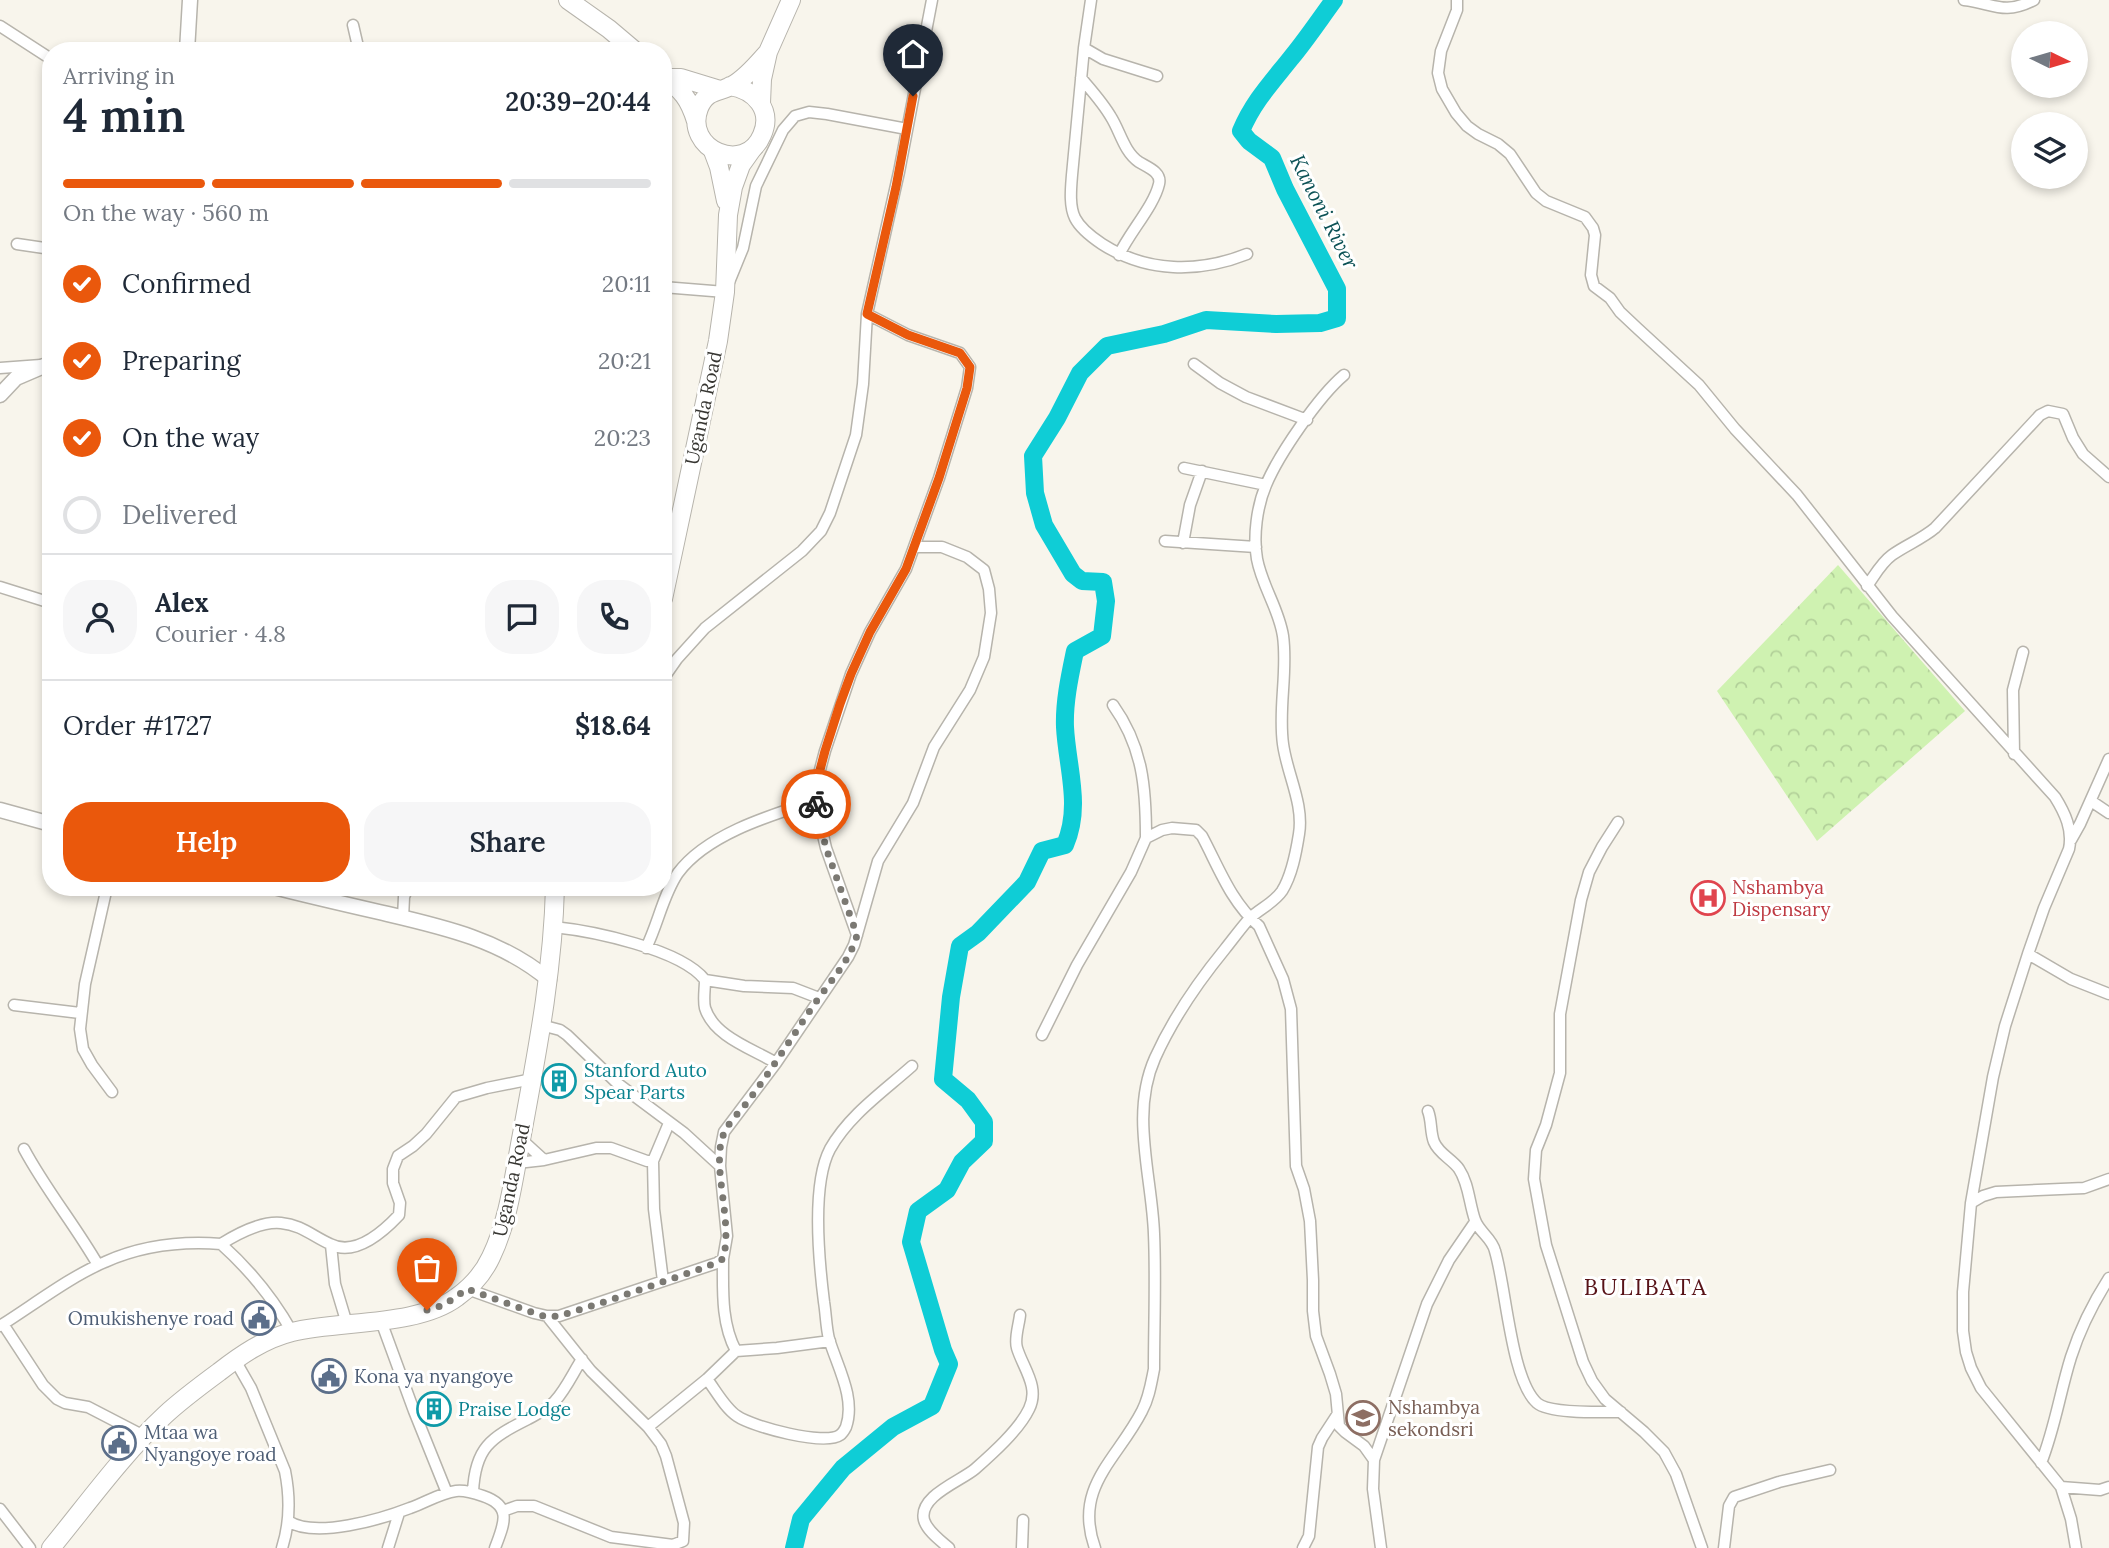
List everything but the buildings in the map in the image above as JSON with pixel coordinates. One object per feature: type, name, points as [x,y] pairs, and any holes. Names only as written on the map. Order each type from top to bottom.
[{"type":"main road","points":[[568,0],[624,42]]},
{"type":"main road","points":[[672,82],[684,92],[692,106],[698,133],[713,151],[733,156],[754,148],[765,127],[761,103],[762,79],[768,52],[791,0]]},
{"type":"main road","points":[[696,121],[699,108],[706,97],[748,73],[768,52]]},
{"type":"main road","points":[[672,77],[724,88],[743,88],[761,103]]},
{"type":"main road","name":"Uganda Road","points":[[672,557],[718,341],[725,292],[729,215],[736,176],[754,148]]},
{"type":"main road","name":"Uganda Road","points":[[713,151],[724,186],[729,215]]},
{"type":"main road","name":"Uganda Road","points":[[51,1548],[144,1436],[183,1399],[265,1341],[292,1332],[411,1316],[444,1305],[467,1289],[485,1269],[503,1225],[517,1163],[549,979],[555,896]]},
{"type":"street","points":[[188,42],[190,0]]},
{"type":"street","points":[[672,666],[705,628],[803,551],[821,531],[830,513],[856,435],[863,384],[867,314],[895,192],[932,0]]},
{"type":"street","points":[[1091,0],[1072,175],[1072,208],[1075,219],[1085,230],[1119,255],[1162,267],[1184,269],[1222,264],[1247,254]]},
{"type":"street","points":[[1457,0],[1457,10],[1441,51],[1437,73],[1442,89],[1456,113],[1467,126],[1510,154],[1536,193],[1546,201],[1585,217],[1595,235],[1591,275],[1594,286],[1610,298],[1620,312],[1699,385],[1735,429],[1797,495],[1892,617],[2055,797],[2067,820],[2071,839]]},
{"type":"street","points":[[1964,0],[1996,9],[2023,5],[2034,0]]},
{"type":"street","points":[[353,25],[357,42]]},
{"type":"street","points":[[0,26],[42,53]]},
{"type":"street","points":[[1084,48],[1103,59],[1157,75]]},
{"type":"street","points":[[1081,78],[1111,116],[1132,156],[1154,171],[1159,180],[1151,201],[1119,255]]},
{"type":"street","points":[[672,288],[725,292],[743,248],[756,186],[783,130],[795,116],[809,112],[827,114],[907,129]]},
{"type":"street","points":[[17,244],[42,248]]},
{"type":"street","points":[[857,935],[826,848],[816,801],[816,785],[851,674],[870,632],[906,569],[939,478],[967,388],[970,367],[960,353],[908,335],[867,314]]},
{"type":"street","points":[[1194,364],[1220,383],[1246,397],[1307,420]]},
{"type":"street","points":[[0,368],[42,365]]},
{"type":"street","points":[[0,395],[16,378],[42,367]]},
{"type":"street","points":[[1095,1548],[1090,1534],[1088,1513],[1091,1493],[1142,1412],[1150,1392],[1154,1370],[1154,1231],[1144,1136],[1147,1082],[1154,1060],[1188,998],[1250,919],[1282,890],[1300,831],[1299,808],[1283,744],[1283,637],[1278,615],[1257,562],[1260,506],[1266,485],[1307,420],[1330,387],[1345,375]]},
{"type":"street","points":[[0,377],[16,378]]},
{"type":"street","points":[[1867,586],[1881,565],[1891,556],[1935,528],[2040,415],[2048,411],[2063,414],[2083,454],[2109,477]]},
{"type":"street","points":[[1184,468],[1266,485]]},
{"type":"street","points":[[1183,542],[1190,505],[1202,471]]},
{"type":"street","points":[[1165,541],[1256,547]]},
{"type":"street","points":[[736,1351],[730,1341],[724,1315],[723,1259],[727,1236],[720,1166],[724,1132],[776,1063],[855,945],[878,861],[913,803],[934,747],[970,690],[984,657],[991,613],[984,570],[967,557],[942,547],[914,547]]},
{"type":"street","points":[[0,587],[42,600]]},
{"type":"street","points":[[2014,754],[2013,690],[2023,652]]},
{"type":"street","points":[[1042,1035],[1077,965],[1131,872],[1146,838],[1145,794],[1140,761],[1132,737],[1113,705]]},
{"type":"street","points":[[2076,1548],[2061,1487],[1981,1388],[1971,1368],[1963,1331],[1963,1292],[1971,1203],[2005,1026],[2044,908],[2063,866],[2071,839],[2109,759]]},
{"type":"street","points":[[672,884],[690,860],[710,845],[738,829],[816,801]]},
{"type":"street","points":[[2091,801],[2109,813]]},
{"type":"street","points":[[0,810],[42,822]]},
{"type":"street","points":[[1618,822],[1590,872],[1581,900],[1560,1014],[1560,1073],[1546,1125],[1536,1150],[1534,1179],[1546,1245],[1583,1362],[1605,1399],[1664,1452],[1676,1474],[1702,1548]]},
{"type":"street","points":[[1146,838],[1172,828],[1196,830],[1202,836],[1227,888],[1250,919],[1259,926],[1288,994],[1291,1009],[1296,1166],[1310,1221],[1316,1336],[1336,1394],[1339,1426],[1364,1446],[1374,1460]]},
{"type":"street","points":[[105,896],[80,1013],[80,1029],[83,1049],[112,1092]]},
{"type":"street","points":[[311,896],[430,923],[501,949],[531,964],[549,979]]},
{"type":"street","points":[[403,918],[404,896]]},
{"type":"street","points":[[646,948],[666,896]]},
{"type":"street","points":[[554,927],[599,934],[646,948],[692,967],[705,980],[744,986],[793,988],[819,998]]},
{"type":"street","points":[[2028,954],[2071,979],[2109,994]]},
{"type":"street","points":[[705,980],[704,1005],[715,1026],[776,1063]]},
{"type":"street","points":[[14,1005],[80,1013]]},
{"type":"street","points":[[541,1026],[560,1030],[567,1035],[617,1083],[697,1144],[720,1166]]},
{"type":"street","points":[[707,1379],[735,1415],[748,1422],[780,1433],[834,1437],[840,1436],[845,1429],[848,1407],[843,1378],[826,1326],[818,1259],[823,1174],[829,1151],[840,1134],[860,1112],[912,1066]]},
{"type":"street","points":[[144,1436],[88,1407],[57,1399],[43,1385],[1,1325],[98,1265],[163,1245],[191,1242],[221,1244],[246,1231],[274,1223],[307,1230],[331,1245],[347,1248],[363,1243],[399,1215],[400,1203],[393,1183],[393,1169],[398,1156],[426,1134],[456,1097],[532,1079]]},
{"type":"street","points":[[1428,1111],[1432,1120],[1432,1139],[1459,1170],[1475,1222],[1494,1246],[1525,1389],[1542,1407],[1571,1411],[1621,1412]]},
{"type":"street","points":[[663,1281],[654,1209],[653,1161],[669,1123]]},
{"type":"street","points":[[520,1139],[544,1160]]},
{"type":"street","points":[[517,1163],[596,1148],[611,1148],[653,1161]]},
{"type":"street","points":[[24,1149],[98,1265]]},
{"type":"street","points":[[1971,1203],[1996,1192],[2084,1188],[2109,1179]]},
{"type":"street","points":[[1381,1548],[1373,1489],[1374,1460],[1427,1304],[1448,1260],[1475,1222]]},
{"type":"street","points":[[221,1244],[272,1299],[292,1332]]},
{"type":"street","points":[[331,1245],[335,1284],[347,1324]]},
{"type":"street","points":[[467,1289],[547,1317],[559,1316],[723,1259]]},
{"type":"street","points":[[2041,1463],[2054,1426],[2071,1356],[2091,1306],[2109,1278]]},
{"type":"street","points":[[949,1548],[927,1527],[924,1514],[928,1503],[947,1485],[972,1472],[1017,1427],[1030,1408],[1033,1389],[1016,1345],[1020,1315]]},
{"type":"street","points":[[503,1511],[517,1506],[534,1506],[611,1537],[681,1546],[684,1536],[684,1523],[668,1463],[660,1444],[648,1427],[582,1359],[547,1317]]},
{"type":"street","points":[[381,1321],[447,1493]]},
{"type":"street","points":[[648,1427],[707,1379],[736,1351],[830,1341]]},
{"type":"street","points":[[473,1492],[476,1462],[482,1451],[499,1435],[541,1412],[556,1400],[582,1359]]},
{"type":"street","points":[[236,1360],[251,1388],[288,1483],[288,1521],[282,1548]]},
{"type":"street","points":[[1303,1548],[1308,1536],[1318,1447],[1337,1415]]},
{"type":"street","points":[[1724,1548],[1729,1506],[1734,1497],[1779,1482],[1830,1470]]},
{"type":"street","points":[[2061,1487],[2100,1490],[2109,1488]]},
{"type":"street","points":[[288,1521],[302,1528],[329,1527],[399,1513],[447,1493],[473,1492],[500,1504],[503,1511],[503,1522],[495,1548]]},
{"type":"street","points":[[0,1508],[30,1548]]},
{"type":"street","points":[[388,1548],[399,1513]]},
{"type":"street","points":[[1022,1548],[1023,1520]]},
{"type":"green space","points":[[1838,565],[1965,711],[1817,841],[1717,691]]},
{"type":"waterway","name":"Kanoni River","points":[[794,1548],[801,1519],[843,1468],[893,1427],[932,1406],[949,1364],[911,1242],[918,1211],[947,1190],[962,1162],[984,1141],[984,1122],[968,1100],[943,1079],[951,997],[960,946],[978,933],[1027,882],[1042,851],[1065,845],[1070,830],[1073,801],[1065,708],[1075,651],[1102,636],[1106,601],[1103,582],[1082,581],[1073,574],[1044,525],[1035,493],[1033,456],[1057,418],[1080,373],[1107,346],[1164,334],[1206,320],[1276,324],[1320,323],[1337,318],[1337,289],[1285,189],[1272,158],[1249,141],[1241,131],[1257,101],[1334,0]]},
{"type":"way so far","points":[[427,1310],[444,1305],[467,1289],[547,1317],[559,1316],[723,1259],[727,1236],[720,1166],[724,1132],[776,1063],[855,945],[857,935],[852,916],[826,848],[816,804]]},
{"type":"place","name":"Nshambya Dispensary","points":[[1708,898]]},
{"type":"place","name":"Stanford Auto Spear Parts","points":[[559,1081]]},
{"type":"place","name":"Omukishenye road","points":[[259,1318]]},
{"type":"place","name":"Kona ya nyangoye","points":[[329,1376]]},
{"type":"place","name":"Praise Lodge","points":[[434,1409]]},
{"type":"place","name":"Nshambya sekondsri","points":[[1363,1418]]},
{"type":"place","name":"Mtaa wa Nyangoye road","points":[[119,1443]]},
{"type":"district","name":"BULIBATA","points":[[1646,1287]]},
{"type":"route","points":[[816,804],[816,785],[825,751],[851,674],[870,632],[906,569],[939,478],[967,388],[970,367],[960,353],[908,335],[867,314],[896,187],[913,96]]}]
